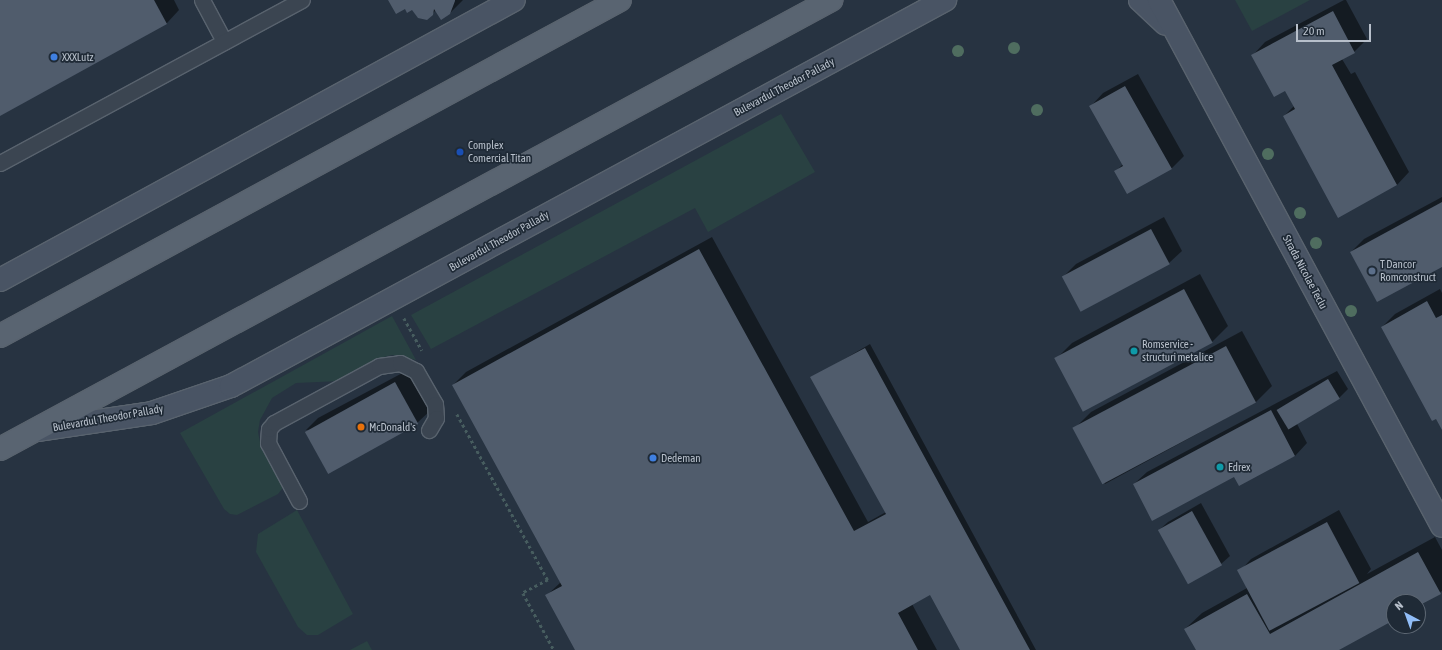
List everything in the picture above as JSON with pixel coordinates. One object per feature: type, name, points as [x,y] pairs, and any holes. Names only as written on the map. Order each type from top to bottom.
[{"type":"main road","points":[[0,336],[620,0]]},
{"type":"main road","name":"Bulevardul Theodor Pallady","points":[[0,449],[831,0]]},
{"type":"street","points":[[0,280],[514,0]]},
{"type":"street","name":"Bulevardul Theodor Pallady","points":[[35,430],[152,413],[231,386],[945,0]]},
{"type":"street","points":[[1140,0],[1180,39]]},
{"type":"street","name":"Strada Nicolae Teclu","points":[[1164,6],[1180,39],[1442,526]]},
{"type":"lane","points":[[202,0],[224,41]]},
{"type":"lane","points":[[0,163],[302,0]]},
{"type":"lane","points":[[299,501],[268,443],[269,429],[274,423],[379,366],[400,363],[416,371],[435,404],[436,418],[429,430]]},
{"type":"path","points":[[393,298],[423,353]]},
{"type":"path","points":[[454,408],[548,580],[524,594],[554,650]]},
{"type":"green space","points":[[1235,0],[1310,0],[1252,31]]},
{"type":"green space","points":[[781,114],[815,172],[708,232],[695,208],[431,349],[411,315]]},
{"type":"green space","points":[[392,316],[416,360],[392,355],[384,357],[341,381],[296,383],[272,398],[260,420],[258,432],[260,442],[283,483],[282,489],[278,494],[237,515],[230,514],[224,509],[180,433]]},
{"type":"green space","points":[[297,510],[353,614],[318,635],[307,635],[298,627],[256,552],[258,534]]},
{"type":"green space","points":[[367,641],[372,650],[350,650]]},
{"type":"building","name":"XXXLutz","points":[[0,0],[154,0],[167,24],[0,116]]},
{"type":"building","points":[[388,0],[455,1],[450,14],[441,20],[434,9],[433,15],[427,20],[418,18],[412,10],[407,13],[405,9],[396,14]]},
{"type":"building","points":[[1333,11],[1355,53],[1332,65],[1397,185],[1338,218],[1283,116],[1295,109],[1285,91],[1274,97],[1251,55]]},
{"type":"building","points":[[1125,86],[1172,169],[1127,194],[1114,171],[1123,166],[1089,106]]},
{"type":"building","points":[[1442,202],[1442,267],[1377,302],[1350,252]]},
{"type":"building","points":[[1151,229],[1170,264],[1081,312],[1062,276]]},
{"type":"building","name":"Dedeman","points":[[699,249],[854,531],[886,514],[810,377],[865,348],[1030,650],[960,650],[930,595],[898,613],[918,650],[575,650],[545,595],[562,586],[452,385]]},
{"type":"building","name":"Romservice - structuri metalice","points":[[1184,289],[1213,343],[1083,412],[1054,358]]},
{"type":"building","points":[[1427,301],[1436,318],[1442,315],[1442,430],[1436,419],[1432,421],[1381,327]]},
{"type":"building","points":[[1226,346],[1256,403],[1102,484],[1072,428]]},
{"type":"building","points":[[1328,379],[1340,399],[1288,430],[1277,410]]},
{"type":"building","name":"McDonald's","points":[[395,382],[418,424],[328,474],[305,432]]},
{"type":"building","name":"Edrex","points":[[1271,410],[1295,456],[1239,486],[1234,477],[1152,521],[1133,484]]},
{"type":"building","points":[[1192,511],[1222,565],[1188,584],[1158,530]]},
{"type":"building","points":[[1327,522],[1359,583],[1269,631],[1237,570]]},
{"type":"building","points":[[1418,552],[1441,594],[1426,602],[1426,594],[1386,594],[1386,624],[1339,650],[1196,650],[1184,629],[1247,594],[1270,634]]},
{"type":"place","name":"XXXLutz","points":[[54,57]]},
{"type":"place","name":"Complex Comercial Titan","points":[[460,152]]},
{"type":"place","name":"T Dancor Romconstruct","points":[[1372,271]]},
{"type":"place","name":"Romservice - structuri metalice","points":[[1134,351]]},
{"type":"place","name":"McDonald's","points":[[361,427]]},
{"type":"place","name":"Dedeman","points":[[653,458]]},
{"type":"place","name":"Edrex","points":[[1220,467]]}]
